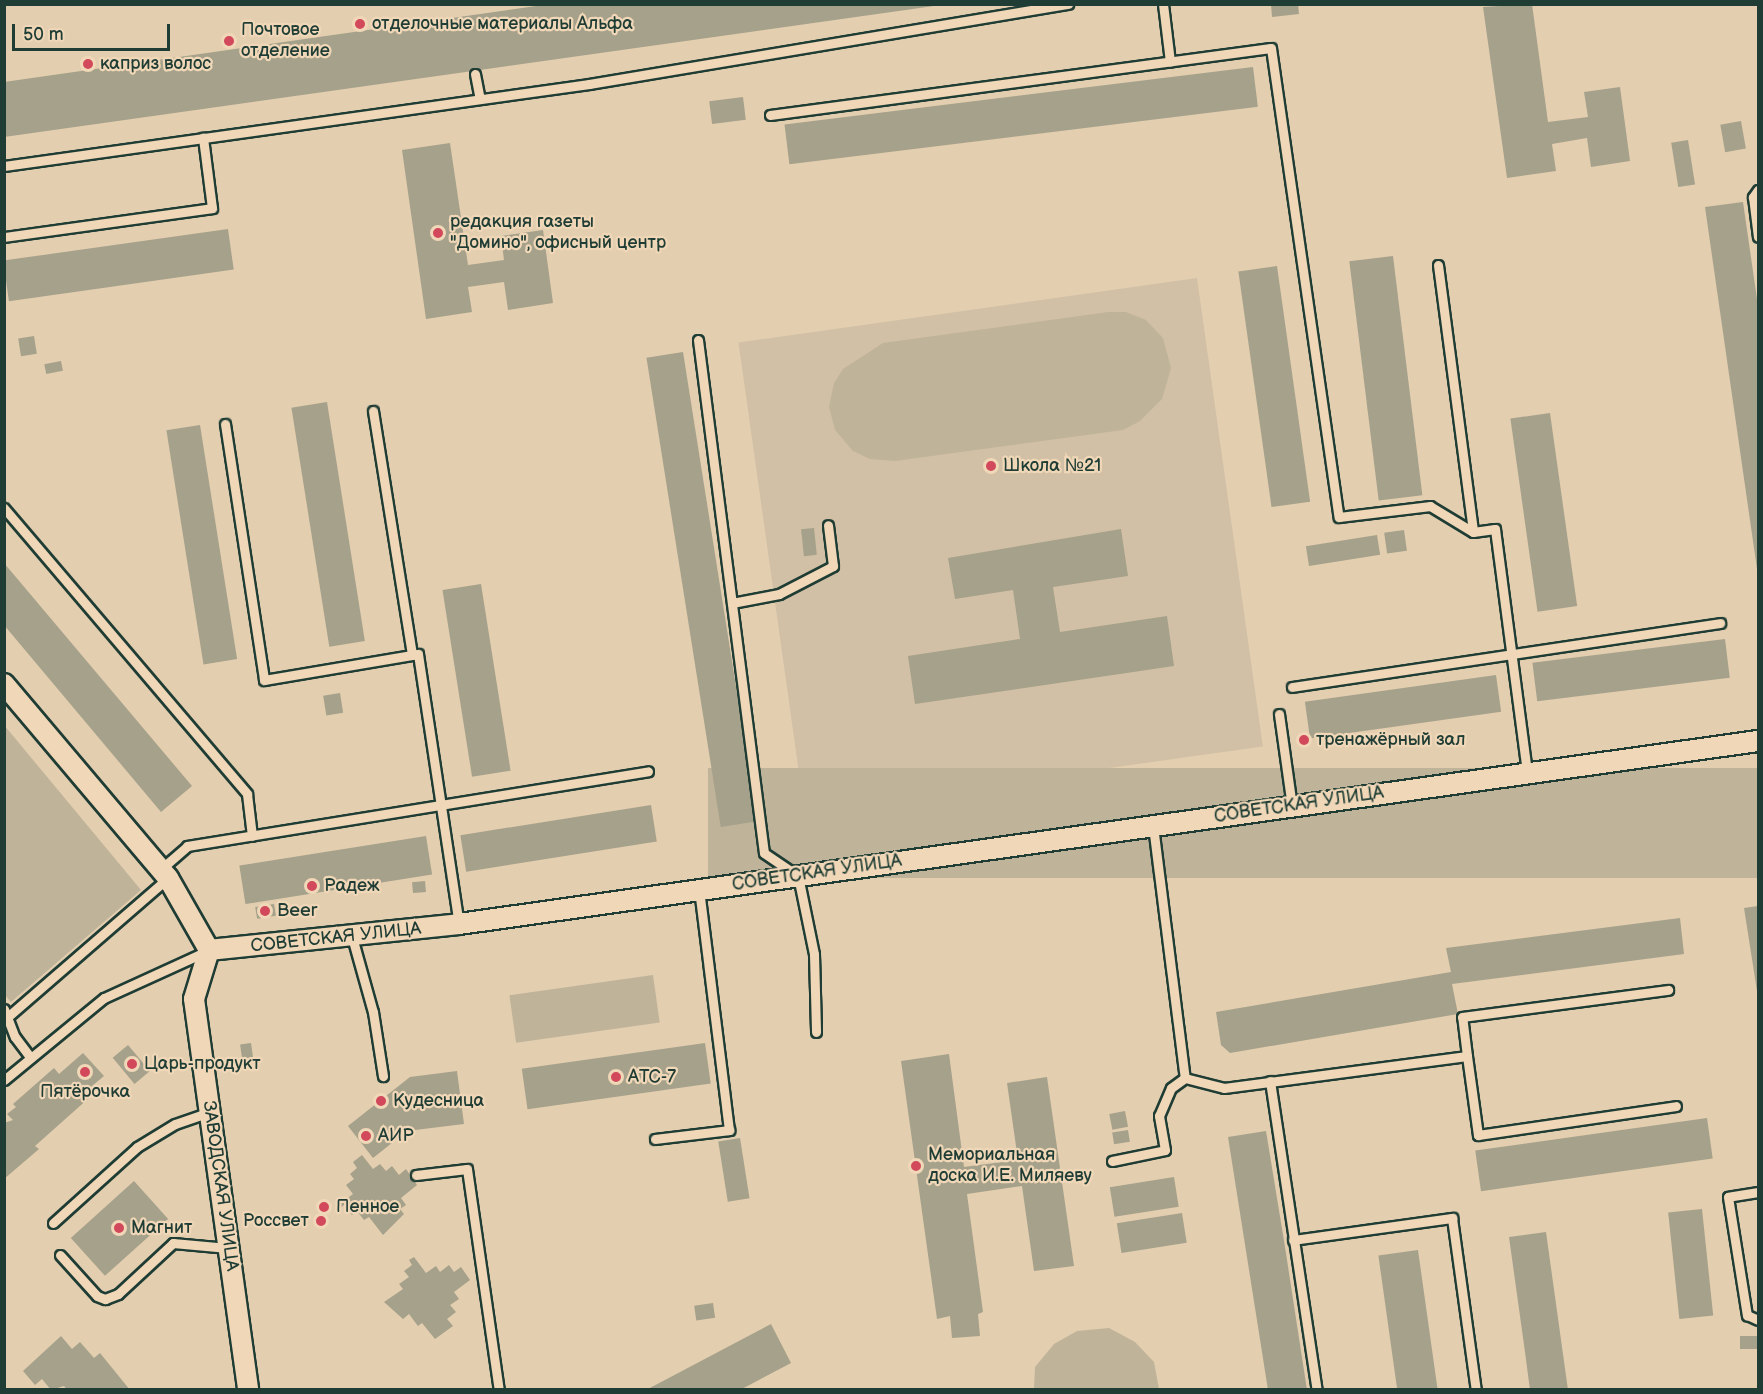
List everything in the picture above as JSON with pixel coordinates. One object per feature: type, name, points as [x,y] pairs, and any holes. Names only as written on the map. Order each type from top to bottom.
[{"type":"street","points":[[4,684],[165,873],[209,950]]},
{"type":"street","name":"СОВЕТСКАЯ УЛИЦА","points":[[209,950],[352,937],[459,924],[1758,741]]},
{"type":"street","name":"ЗАВОДСКАЯ УЛИЦА","points":[[209,950],[194,999],[248,1389]]},
{"type":"lane","points":[[4,166],[480,99],[1068,4]]},
{"type":"lane","points":[[1163,4],[1170,62]]},
{"type":"lane","points":[[770,115],[1270,48],[1339,517],[1430,506],[1473,532],[1495,530],[1527,774]]},
{"type":"lane","points":[[475,74],[480,99]]},
{"type":"lane","points":[[4,237],[212,208],[203,138]]},
{"type":"lane","points":[[1758,190],[1753,197],[1758,237]]},
{"type":"lane","points":[[1438,265],[1473,532]]},
{"type":"lane","points":[[698,340],[764,853],[798,876],[814,954],[816,1032]]},
{"type":"lane","points":[[373,411],[412,655]]},
{"type":"lane","points":[[225,423],[264,680],[418,654],[459,924]]},
{"type":"lane","points":[[4,508],[247,794],[252,836]]},
{"type":"lane","points":[[732,603],[779,594],[833,567],[828,525]]},
{"type":"lane","points":[[1292,687],[1720,623]]},
{"type":"lane","points":[[1279,714],[1292,807]]},
{"type":"lane","points":[[31,1058],[15,1037],[6,1015],[165,873],[187,846],[648,771]]},
{"type":"lane","points":[[1153,826],[1185,1078]]},
{"type":"lane","points":[[655,1139],[729,1130],[699,890]]},
{"type":"lane","points":[[352,937],[373,1012],[383,1076]]},
{"type":"lane","points":[[4,1080],[104,998],[209,950]]},
{"type":"lane","points":[[1668,990],[1462,1017],[1478,1135],[1676,1106]]},
{"type":"lane","points":[[1112,1161],[1165,1150],[1159,1116],[1171,1088],[1185,1078],[1224,1088],[1467,1056]]},
{"type":"lane","points":[[1270,1082],[1317,1389]]},
{"type":"lane","points":[[53,1223],[137,1147],[175,1124],[210,1112]]},
{"type":"lane","points":[[416,1175],[467,1169],[499,1389]]},
{"type":"lane","points":[[1758,1192],[1728,1197],[1747,1315],[1758,1320]]},
{"type":"lane","points":[[1293,1240],[1452,1218],[1476,1389]]},
{"type":"lane","points":[[60,1255],[97,1296],[105,1299],[118,1294],[173,1244],[228,1248]]},
{"type":"shaded area","name":"Школа №21","points":[[1197,278],[1263,746],[804,811],[739,342]]},
{"type":"shaded area","points":[[1108,312],[1126,312],[1146,320],[1163,338],[1171,368],[1162,399],[1140,421],[1123,430],[895,461],[870,459],[853,451],[835,430],[829,407],[834,383],[843,369],[883,343]]},
{"type":"shaded area","points":[[4,725],[141,890],[11,1002],[4,994]]},
{"type":"shaded area","points":[[708,768],[1758,768],[1758,878],[708,878]]},
{"type":"shaded area","points":[[653,975],[660,1023],[516,1043],[509,995]]},
{"type":"shaded area","points":[[1109,1328],[1135,1342],[1154,1362],[1159,1389],[1034,1389],[1035,1367],[1054,1344],[1077,1331]]},
{"type":"building","points":[[550,4],[934,6],[4,137],[4,82]]},
{"type":"building","points":[[1271,4],[1298,4],[1299,14],[1272,17]]},
{"type":"building","points":[[1532,4],[1548,122],[1588,117],[1584,92],[1620,87],[1630,161],[1591,167],[1587,138],[1552,144],[1556,171],[1507,178],[1483,7]]},
{"type":"building","points":[[1253,67],[1258,107],[789,164],[785,125]]},
{"type":"building","points":[[743,97],[746,120],[712,124],[709,101]]},
{"type":"building","points":[[1741,121],[1746,149],[1725,152],[1720,125]]},
{"type":"building","points":[[1688,140],[1695,184],[1678,187],[1671,143]]},
{"type":"building","name":"редакция газеты \"Домино\", офисный центр","points":[[450,143],[468,265],[504,260],[501,236],[543,230],[553,303],[508,310],[504,282],[468,287],[472,312],[426,319],[402,150]]},
{"type":"building","points":[[1743,202],[1758,306],[1757,569],[1705,207]]},
{"type":"building","points":[[228,229],[234,270],[9,301],[4,260]]},
{"type":"building","points":[[1393,256],[1422,495],[1379,501],[1349,261]]},
{"type":"building","points":[[1277,266],[1310,502],[1272,507],[1238,271]]},
{"type":"building","points":[[34,336],[37,354],[21,356],[18,339]]},
{"type":"building","points":[[683,352],[757,821],[721,827],[646,358]]},
{"type":"building","points":[[61,361],[63,371],[46,374],[44,364]]},
{"type":"building","points":[[327,402],[365,641],[329,647],[291,408]]},
{"type":"building","points":[[1550,413],[1577,606],[1538,612],[1510,419]]},
{"type":"building","points":[[200,425],[237,659],[203,664],[166,430]]},
{"type":"building","points":[[814,528],[817,555],[804,556],[801,529]]},
{"type":"building","points":[[1121,529],[1128,576],[1053,587],[1060,632],[1167,616],[1174,666],[915,704],[908,656],[1020,639],[1013,590],[955,599],[948,558]]},
{"type":"building","points":[[1404,530],[1407,551],[1387,554],[1384,533]]},
{"type":"building","points":[[1377,535],[1380,555],[1309,566],[1306,546]]},
{"type":"building","points":[[4,563],[192,786],[161,812],[4,625]]},
{"type":"building","points":[[481,584],[511,771],[472,777],[442,590]]},
{"type":"building","points":[[1725,639],[1730,678],[1537,701],[1532,663]]},
{"type":"building","points":[[1496,675],[1501,712],[1310,739],[1305,702]]},
{"type":"building","points":[[340,693],[343,713],[326,715],[323,696]]},
{"type":"building","points":[[651,805],[657,842],[466,872],[460,835]]},
{"type":"building","points":[[426,836],[432,875],[245,904],[239,866]]},
{"type":"building","points":[[425,881],[426,892],[413,893],[412,882]]},
{"type":"building","points":[[274,904],[276,916],[257,919],[255,907]]},
{"type":"building","points":[[1758,906],[1758,990],[1757,991],[1744,908]]},
{"type":"building","points":[[1680,918],[1684,954],[1452,984],[1458,1014],[1230,1053],[1221,1045],[1216,1012],[1451,972],[1446,948]]},
{"type":"building","points":[[251,1043],[253,1058],[242,1059],[240,1045]]},
{"type":"building","name":"АТС-7","points":[[705,1043],[711,1084],[528,1109],[522,1069]]},
{"type":"building","name":"Царь-продукт","points":[[128,1045],[150,1071],[135,1084],[113,1058]]},
{"type":"building","points":[[83,1053],[104,1076],[86,1091],[90,1097],[35,1146],[39,1149],[4,1179],[4,1123],[13,1120],[7,1114],[16,1107],[13,1104],[54,1068],[59,1074]]},
{"type":"building","points":[[949,1054],[964,1167],[1018,1160],[1007,1083],[1047,1077],[1074,1266],[1034,1271],[1022,1186],[967,1194],[983,1312],[978,1314],[980,1336],[952,1338],[950,1316],[937,1319],[901,1061]]},
{"type":"building","points":[[457,1071],[464,1124],[407,1131],[373,1158],[348,1126],[410,1077]]},
{"type":"building","points":[[1125,1111],[1128,1127],[1112,1130],[1109,1114]]},
{"type":"building","points":[[1707,1118],[1713,1159],[1481,1191],[1475,1151]]},
{"type":"building","points":[[1128,1130],[1130,1142],[1114,1144],[1112,1133]]},
{"type":"building","points":[[1266,1131],[1307,1390],[1268,1390],[1228,1137]]},
{"type":"building","points":[[740,1138],[750,1198],[728,1202],[718,1141]]},
{"type":"building","points":[[362,1155],[373,1169],[380,1164],[386,1171],[392,1166],[399,1175],[406,1169],[417,1185],[401,1198],[406,1205],[400,1209],[404,1214],[383,1235],[369,1217],[364,1220],[357,1211],[352,1215],[344,1205],[339,1209],[337,1206],[353,1194],[346,1185],[354,1179],[350,1174],[357,1168],[353,1162]]},
{"type":"building","points":[[1174,1177],[1179,1207],[1114,1217],[1110,1187]]},
{"type":"building","name":"Магнит","points":[[134,1181],[168,1219],[105,1276],[71,1238]]},
{"type":"building","points":[[1702,1209],[1713,1315],[1679,1319],[1668,1213]]},
{"type":"building","points":[[1182,1213],[1187,1243],[1122,1253],[1117,1223]]},
{"type":"building","points":[[1546,1232],[1568,1390],[1530,1390],[1509,1237]]},
{"type":"building","points":[[1418,1250],[1438,1390],[1397,1390],[1378,1256]]},
{"type":"building","points":[[414,1257],[426,1273],[436,1266],[440,1272],[449,1265],[454,1272],[461,1267],[470,1280],[454,1292],[459,1299],[450,1305],[456,1312],[447,1319],[453,1326],[435,1339],[422,1323],[418,1326],[409,1314],[403,1319],[384,1302],[403,1289],[399,1284],[409,1277],[404,1271],[412,1265],[409,1260]]},
{"type":"building","points":[[713,1303],[715,1318],[696,1320],[694,1306]]},
{"type":"building","points":[[771,1324],[791,1363],[740,1390],[646,1390]]},
{"type":"building","points":[[61,1336],[72,1349],[80,1342],[94,1358],[100,1353],[130,1390],[67,1390],[64,1386],[51,1390],[42,1379],[35,1385],[23,1371]]},
{"type":"building","points":[[1740,1336],[1758,1336],[1758,1349],[1740,1349]]},
{"type":"place","name":"отделочные материалы Альфа","points":[[360,24]]},
{"type":"place","name":"Почтовое отделение","points":[[229,41]]},
{"type":"place","name":"каприз волос","points":[[88,64]]},
{"type":"place","name":"редакция газеты \"Домино\", офисный центр","points":[[438,233]]},
{"type":"place","name":"Школа №21","points":[[991,466]]},
{"type":"place","name":"тренажёрный зал","points":[[1304,740]]},
{"type":"place","name":"Радеж","points":[[312,886]]},
{"type":"place","name":"Beer","points":[[265,911]]},
{"type":"place","name":"Царь-продукт","points":[[132,1064]]},
{"type":"place","name":"Пятёрочка","points":[[85,1072]]},
{"type":"place","name":"АТС-7","points":[[616,1077]]},
{"type":"place","name":"Кудесница","points":[[381,1101]]},
{"type":"place","name":"АИР","points":[[366,1136]]},
{"type":"place","name":"Мемориальная доска И.Е. Миляеву","points":[[916,1166]]},
{"type":"place","name":"Пенное","points":[[324,1207]]},
{"type":"place","name":"Россвет","points":[[321,1221]]},
{"type":"place","name":"Магнит","points":[[119,1228]]}]
